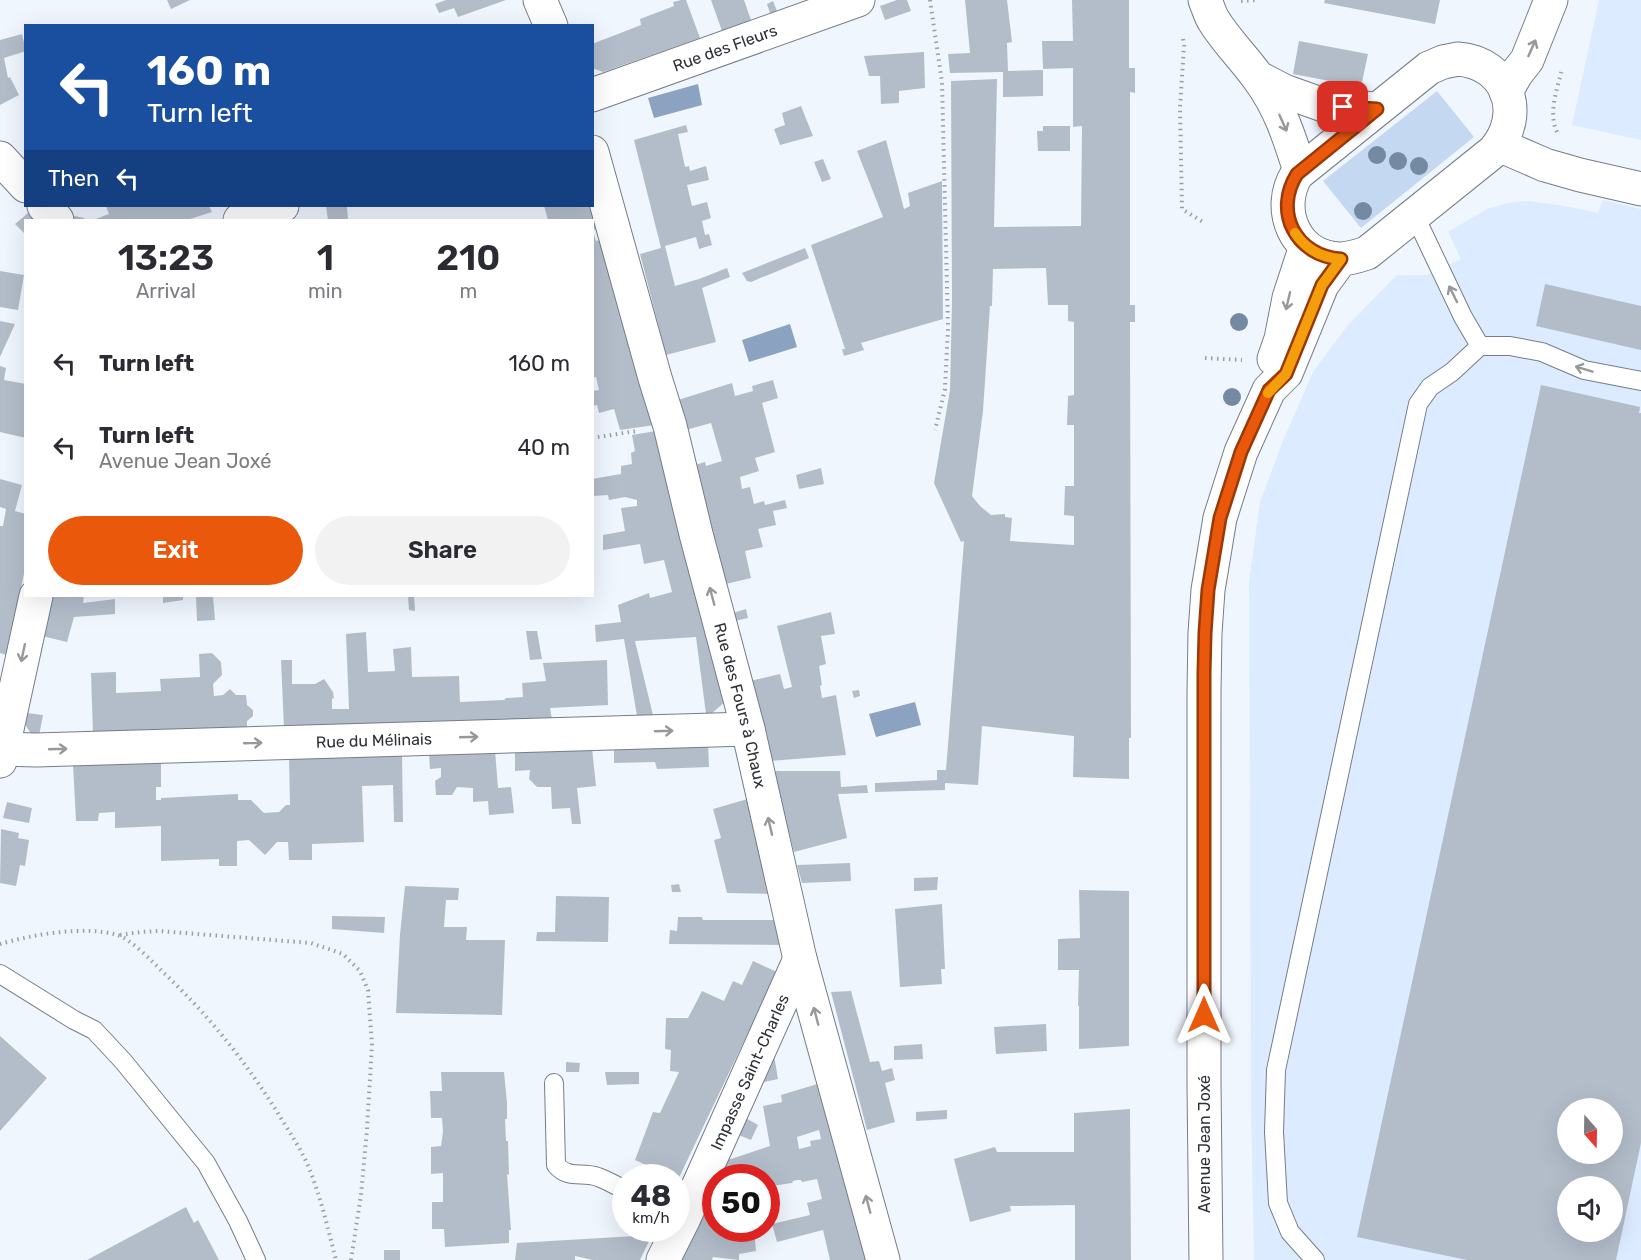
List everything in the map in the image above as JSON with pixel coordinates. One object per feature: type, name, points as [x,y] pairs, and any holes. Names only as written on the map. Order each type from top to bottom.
[{"type":"street","points":[[540,0],[550,24]]},
{"type":"street","name":"Rue des Fleurs","points":[[594,94],[858,0]]},
{"type":"street","points":[[1205,0],[1219,29],[1273,99],[1287,131],[1300,171]]},
{"type":"street","points":[[1506,92],[1527,60],[1551,0]]},
{"type":"street","points":[[1451,60],[1466,60],[1481,64],[1494,73],[1506,92],[1510,105],[1510,119],[1506,133],[1494,151],[1367,252],[1341,259],[1322,255],[1306,246],[1293,229],[1287,209],[1290,187],[1297,174],[1429,68],[1451,60]]},
{"type":"street","points":[[1259,78],[1284,91],[1326,106],[1377,109]]},
{"type":"street","points":[[1499,145],[1545,165],[1641,189]]},
{"type":"street","points":[[0,158],[24,184]]},
{"type":"street","name":"Rue des Fours à Chaux","points":[[594,159],[670,426],[748,729],[800,959],[883,1260]]},
{"type":"street","points":[[45,207],[56,219]]},
{"type":"street","points":[[243,219],[279,207]]},
{"type":"street","name":"Avenue Jean Joxé","points":[[1206,1260],[1204,692],[1208,590],[1220,518],[1241,452],[1269,390],[1272,365],[1281,339],[1288,298],[1306,246]]},
{"type":"street","name":"Avenue Jean Joxé","points":[[1269,390],[1286,374],[1322,285],[1341,259]]},
{"type":"street","points":[[1,753],[36,597]]},
{"type":"street","name":"Rue du Mélinais","points":[[1,753],[60,749],[748,729]]},
{"type":"street","name":"Impasse Saint-Charles","points":[[690,1195],[800,959]]},
{"type":"street","name":"Impasse Saint-Charles","points":[[663,1260],[670,1242]]},
{"type":"lane","points":[[1414,214],[1463,317],[1480,346]]},
{"type":"lane","points":[[1315,1260],[1290,1232],[1278,1203],[1274,1132],[1276,1070],[1418,404],[1430,387],[1452,372],[1480,346],[1510,346],[1542,352],[1584,370],[1641,381]]},
{"type":"lane","points":[[0,974],[94,1030],[123,1061],[206,1163],[238,1221],[256,1260]]},
{"type":"lane","points":[[554,1083],[556,1165],[562,1172],[595,1176],[612,1184]]},
{"type":"path","points":[[930,0],[942,82],[948,328],[945,389],[935,430]]},
{"type":"path","points":[[1241,1],[1256,0]]},
{"type":"path","points":[[1183,34],[1180,108],[1182,209],[1203,222]]},
{"type":"path","points":[[1558,135],[1552,119],[1563,66]]},
{"type":"path","points":[[1205,358],[1252,360]]},
{"type":"path","points":[[594,438],[646,430]]},
{"type":"path","points":[[0,944],[37,935],[62,932],[101,931],[120,935],[159,931],[311,943],[343,954],[365,979],[370,1002],[372,1045],[362,1184],[351,1260]]},
{"type":"path","points":[[120,935],[139,949],[189,997],[233,1049],[269,1098],[309,1168],[336,1260]]},
{"type":"shaded area","points":[[1599,0],[1641,0],[1641,140],[1572,125]]},
{"type":"shaded area","points":[[698,84],[702,105],[654,118],[648,98]]},
{"type":"shaded area","points":[[1437,91],[1474,137],[1361,228],[1323,181]]},
{"type":"shaded area","points":[[1603,200],[1641,209],[1641,1260],[1254,1260],[1251,1114],[1249,582],[1260,502],[1282,443],[1313,372],[1348,325],[1397,275],[1427,275],[1461,259],[1448,232],[1487,209],[1527,201],[1598,213]]},
{"type":"shaded area","points":[[790,324],[797,347],[749,362],[742,340]]},
{"type":"shaded area","points":[[915,702],[921,725],[876,737],[869,714]]},
{"type":"building","points":[[167,0],[190,0],[171,9]]},
{"type":"building","points":[[446,0],[506,0],[458,17],[454,8],[439,13],[435,4]]},
{"type":"building","points":[[686,0],[700,38],[603,72],[594,69],[594,43],[641,25],[640,19],[674,6],[673,2]]},
{"type":"building","points":[[711,0],[744,0],[751,20],[722,31]]},
{"type":"building","points":[[897,0],[907,0],[911,11],[885,20],[880,6]]},
{"type":"building","points":[[965,0],[1007,0],[1012,42],[1007,43],[1008,71],[1043,70],[1043,96],[1003,97],[1003,72],[950,73],[948,54],[970,53]]},
{"type":"building","points":[[1072,0],[1129,0],[1129,68],[1135,68],[1135,93],[1130,92],[1130,305],[1135,305],[1135,322],[1130,322],[1131,738],[1129,738],[1129,779],[1073,777],[1074,736],[982,726],[978,785],[945,783],[945,790],[875,792],[875,783],[937,780],[937,770],[946,770],[964,541],[961,542],[934,483],[950,390],[951,81],[997,79],[994,227],[1081,226],[1082,126],[1073,127],[1073,68],[1043,69],[1042,41],[1073,41]],"holes":[[[1046,268],[1048,305],[1068,305],[1068,321],[1074,322],[1074,395],[1068,396],[1067,425],[1074,425],[1074,486],[1065,486],[1064,515],[1074,516],[1074,545],[1010,541],[1012,518],[1005,517],[1005,514],[991,515],[972,496],[983,411],[993,269]]]},
{"type":"building","points":[[1325,0],[1440,0],[1435,24],[1324,3]]},
{"type":"building","points":[[773,1],[777,11],[770,13],[767,4]]},
{"type":"building","points":[[22,34],[24,52],[4,58],[8,78],[10,77],[19,95],[0,105],[0,40]]},
{"type":"building","points":[[1299,41],[1368,54],[1361,87],[1293,74]]},
{"type":"building","points":[[924,52],[925,88],[899,91],[899,103],[881,104],[880,76],[869,76],[864,56]]},
{"type":"building","points":[[801,106],[813,136],[780,145],[774,129],[785,125],[782,113]]},
{"type":"building","points":[[686,125],[688,132],[678,134],[685,167],[689,166],[690,171],[706,166],[709,180],[687,185],[692,206],[707,202],[711,218],[702,221],[705,235],[709,234],[712,245],[699,249],[696,237],[665,246],[675,286],[727,268],[730,277],[702,288],[716,342],[666,355],[640,254],[661,248],[634,140]]},
{"type":"building","points":[[1043,126],[1070,126],[1070,151],[1038,151],[1037,131],[1043,131]]},
{"type":"building","points":[[886,140],[904,209],[910,206],[908,193],[942,181],[943,319],[861,343],[864,350],[844,356],[842,349],[845,349],[811,245],[883,217],[857,151]]},
{"type":"building","points":[[823,159],[831,179],[822,182],[814,162]]},
{"type":"building","points":[[106,207],[210,207],[212,212],[190,219],[96,219],[109,214]]},
{"type":"building","points":[[326,207],[347,207],[348,219],[328,219]]},
{"type":"building","points":[[544,207],[591,207],[597,229],[594,230],[594,219],[548,219]]},
{"type":"building","points":[[28,213],[33,219],[24,219],[24,233],[15,224]]},
{"type":"building","points":[[75,216],[84,219],[72,219]]},
{"type":"building","points":[[594,234],[596,241],[606,239],[655,425],[620,430],[614,409],[599,413],[597,405],[594,406],[594,391],[599,390],[596,377],[594,378]]},
{"type":"building","points":[[805,248],[809,258],[751,282],[747,281],[742,273]]},
{"type":"building","points":[[0,271],[24,275],[18,310],[0,307]]},
{"type":"building","points":[[1545,284],[1641,306],[1641,350],[1536,326]]},
{"type":"building","points":[[0,321],[15,324],[0,357]]},
{"type":"building","points":[[0,366],[6,368],[4,380],[24,384],[24,438],[0,432]]},
{"type":"building","points":[[773,380],[778,398],[762,403],[775,452],[755,458],[759,471],[740,477],[742,489],[750,487],[754,504],[764,501],[765,505],[785,500],[787,508],[773,511],[776,525],[758,529],[763,547],[745,551],[751,578],[726,584],[695,465],[705,462],[706,466],[722,461],[711,423],[686,430],[678,400],[732,383],[735,396],[753,391],[752,386]]},
{"type":"building","points":[[1541,385],[1640,407],[1639,413],[1641,413],[1641,1143],[1623,1227],[1623,1176],[1557,1176],[1557,1242],[1620,1242],[1616,1260],[1467,1260],[1357,1237]]},
{"type":"building","points":[[656,431],[726,701],[711,714],[706,714],[696,637],[635,641],[653,715],[637,716],[624,639],[596,642],[595,625],[621,622],[618,605],[649,593],[650,598],[672,592],[664,560],[644,564],[640,544],[603,550],[603,535],[625,531],[621,508],[637,506],[637,500],[625,497],[609,500],[608,495],[594,496],[594,479],[621,474],[621,466],[632,464],[631,453],[635,451],[632,435]]},
{"type":"building","points":[[821,468],[824,484],[799,489],[796,475]]},
{"type":"building","points":[[0,479],[22,485],[15,511],[24,513],[24,574],[7,655],[0,653],[0,526],[3,526],[6,509],[0,507]]},
{"type":"building","points":[[51,597],[84,597],[83,603],[115,599],[115,614],[74,617],[67,642],[42,636]]},
{"type":"building","points":[[163,597],[183,597],[183,600],[163,603]]},
{"type":"building","points":[[196,597],[213,597],[215,620],[197,621]]},
{"type":"building","points":[[408,597],[414,597],[415,611],[409,610]]},
{"type":"building","points":[[746,609],[748,618],[735,621],[733,613]]},
{"type":"building","points":[[831,612],[835,634],[821,636],[826,664],[819,666],[822,685],[820,686],[822,698],[836,695],[846,755],[770,761],[750,681],[780,674],[784,689],[792,687],[777,626]]},
{"type":"building","points":[[526,631],[537,631],[542,659],[530,660]]},
{"type":"building","points":[[366,632],[368,672],[395,671],[393,649],[411,647],[412,677],[459,676],[460,702],[523,697],[522,683],[546,681],[543,663],[607,660],[608,705],[550,708],[552,719],[284,728],[281,660],[292,660],[292,684],[315,684],[324,679],[333,692],[332,709],[349,709],[346,634]]},
{"type":"building","points":[[212,653],[221,662],[222,675],[213,684],[214,696],[223,695],[230,689],[236,695],[246,695],[247,705],[253,710],[253,716],[247,721],[247,729],[93,734],[91,673],[116,672],[116,693],[161,691],[160,679],[200,677],[199,654]]},
{"type":"building","points":[[859,690],[860,696],[854,698],[852,691]]},
{"type":"building","points":[[27,713],[43,715],[39,736],[32,735],[24,723]]},
{"type":"building","points":[[708,743],[709,767],[657,769],[655,762],[614,763],[614,746]]},
{"type":"building","points":[[592,748],[596,786],[577,788],[581,824],[572,824],[570,808],[552,809],[551,787],[537,787],[529,779],[530,770],[515,771],[515,750]]},
{"type":"building","points":[[495,750],[498,788],[511,787],[514,813],[489,815],[488,801],[473,802],[473,788],[457,787],[452,795],[436,795],[435,781],[441,777],[441,768],[430,769],[429,753]]},
{"type":"building","points":[[402,754],[403,822],[394,822],[393,785],[362,786],[364,842],[312,844],[312,860],[289,860],[288,842],[277,842],[265,855],[249,840],[237,841],[237,866],[219,866],[219,859],[161,861],[161,826],[115,828],[115,812],[99,813],[98,821],[76,821],[73,764],[161,762],[161,787],[156,787],[156,800],[238,794],[238,800],[251,800],[264,813],[279,812],[286,805],[290,805],[289,757]]},
{"type":"building","points":[[773,771],[840,771],[841,787],[867,785],[868,793],[838,794],[847,838],[794,852]]},
{"type":"building","points":[[751,798],[775,894],[727,893],[714,840],[721,838],[713,809]]},
{"type":"building","points":[[7,802],[32,808],[29,823],[3,818]]},
{"type":"building","points":[[1,829],[19,833],[18,838],[29,840],[25,866],[20,865],[16,886],[0,883]]},
{"type":"building","points":[[850,863],[851,881],[802,883],[797,865]]},
{"type":"building","points":[[938,877],[937,890],[914,891],[914,878]]},
{"type":"building","points":[[679,884],[681,892],[672,892],[671,885]]},
{"type":"building","points":[[405,886],[459,888],[458,900],[446,900],[444,927],[467,927],[466,940],[505,940],[502,1015],[396,1013]]},
{"type":"building","points":[[1079,890],[1129,891],[1129,1046],[1079,1049],[1079,970],[1058,970],[1058,939],[1080,938]]},
{"type":"building","points":[[556,896],[609,897],[608,942],[536,941],[537,932],[555,932]]},
{"type":"building","points":[[942,904],[945,969],[941,969],[942,984],[900,987],[895,909]]},
{"type":"building","points":[[332,916],[385,917],[384,933],[332,929]]},
{"type":"building","points":[[678,917],[702,917],[703,920],[780,920],[784,945],[669,944],[670,930],[677,931]]},
{"type":"building","points":[[753,961],[777,972],[686,1164],[644,1164],[635,1160],[653,1112],[660,1113],[679,1072],[670,1071],[671,1050],[665,1049],[666,1018],[688,1018],[702,991],[724,1001],[733,981],[742,985]]},
{"type":"building","points":[[851,991],[870,1062],[879,1061],[882,1071],[892,1068],[895,1080],[885,1083],[895,1122],[867,1130],[831,992]]},
{"type":"building","points":[[1046,1024],[1047,1051],[996,1054],[994,1027]]},
{"type":"building","points":[[0,1036],[47,1078],[0,1131]]},
{"type":"building","points":[[922,1044],[923,1059],[894,1060],[894,1046]]},
{"type":"building","points":[[774,1055],[778,1079],[760,1083]]},
{"type":"building","points":[[566,1062],[580,1063],[579,1072],[566,1072]]},
{"type":"building","points":[[441,1072],[504,1072],[511,1230],[509,1230],[509,1243],[445,1247],[444,1229],[432,1229],[432,1202],[443,1202],[443,1173],[431,1174],[431,1147],[441,1146],[443,1132],[442,1118],[431,1118],[430,1091],[442,1091]]},
{"type":"building","points":[[605,1072],[639,1072],[639,1084],[607,1085]]},
{"type":"building","points":[[824,1082],[869,1260],[830,1260],[823,1230],[780,1241],[780,1222],[810,1215],[807,1203],[822,1199],[817,1179],[802,1182],[797,1180],[780,1185],[780,1164],[721,1164],[770,1146],[763,1106],[782,1102],[781,1095]],"holes":[[[819,1130],[821,1139],[810,1141],[811,1146],[799,1149],[797,1137]]]},
{"type":"building","points":[[1130,1109],[1131,1260],[1075,1260],[1075,1205],[1010,1206],[1011,1211],[970,1222],[954,1159],[995,1147],[997,1152],[1074,1152],[1074,1113]]},
{"type":"building","points":[[947,1110],[947,1119],[916,1121],[916,1112]]},
{"type":"building","points":[[744,1117],[758,1125],[751,1140],[736,1134]]},
{"type":"building","points":[[702,1205],[702,1242],[755,1242],[756,1251],[739,1254],[739,1260],[713,1257],[712,1260],[676,1260],[684,1242],[690,1242],[690,1230]]},
{"type":"building","points":[[186,1207],[194,1223],[198,1220],[219,1260],[87,1260]]},
{"type":"building","points":[[612,1237],[612,1242],[649,1242],[640,1260],[593,1260],[575,1256],[575,1260],[515,1260],[517,1243]]},
{"type":"building","points":[[384,1250],[400,1250],[400,1260],[384,1260]]},
{"type":"slow traffic","points":[[1268,393],[1286,374],[1322,285],[1341,259],[1316,253],[1306,246],[1295,233]]},
{"type":"route","points":[[1204,1015],[1204,673],[1208,590],[1220,518],[1241,452],[1269,390],[1286,374],[1322,285],[1341,259],[1322,255],[1306,246],[1296,235],[1287,209],[1288,194],[1297,174],[1377,109],[1343,107]]}]
